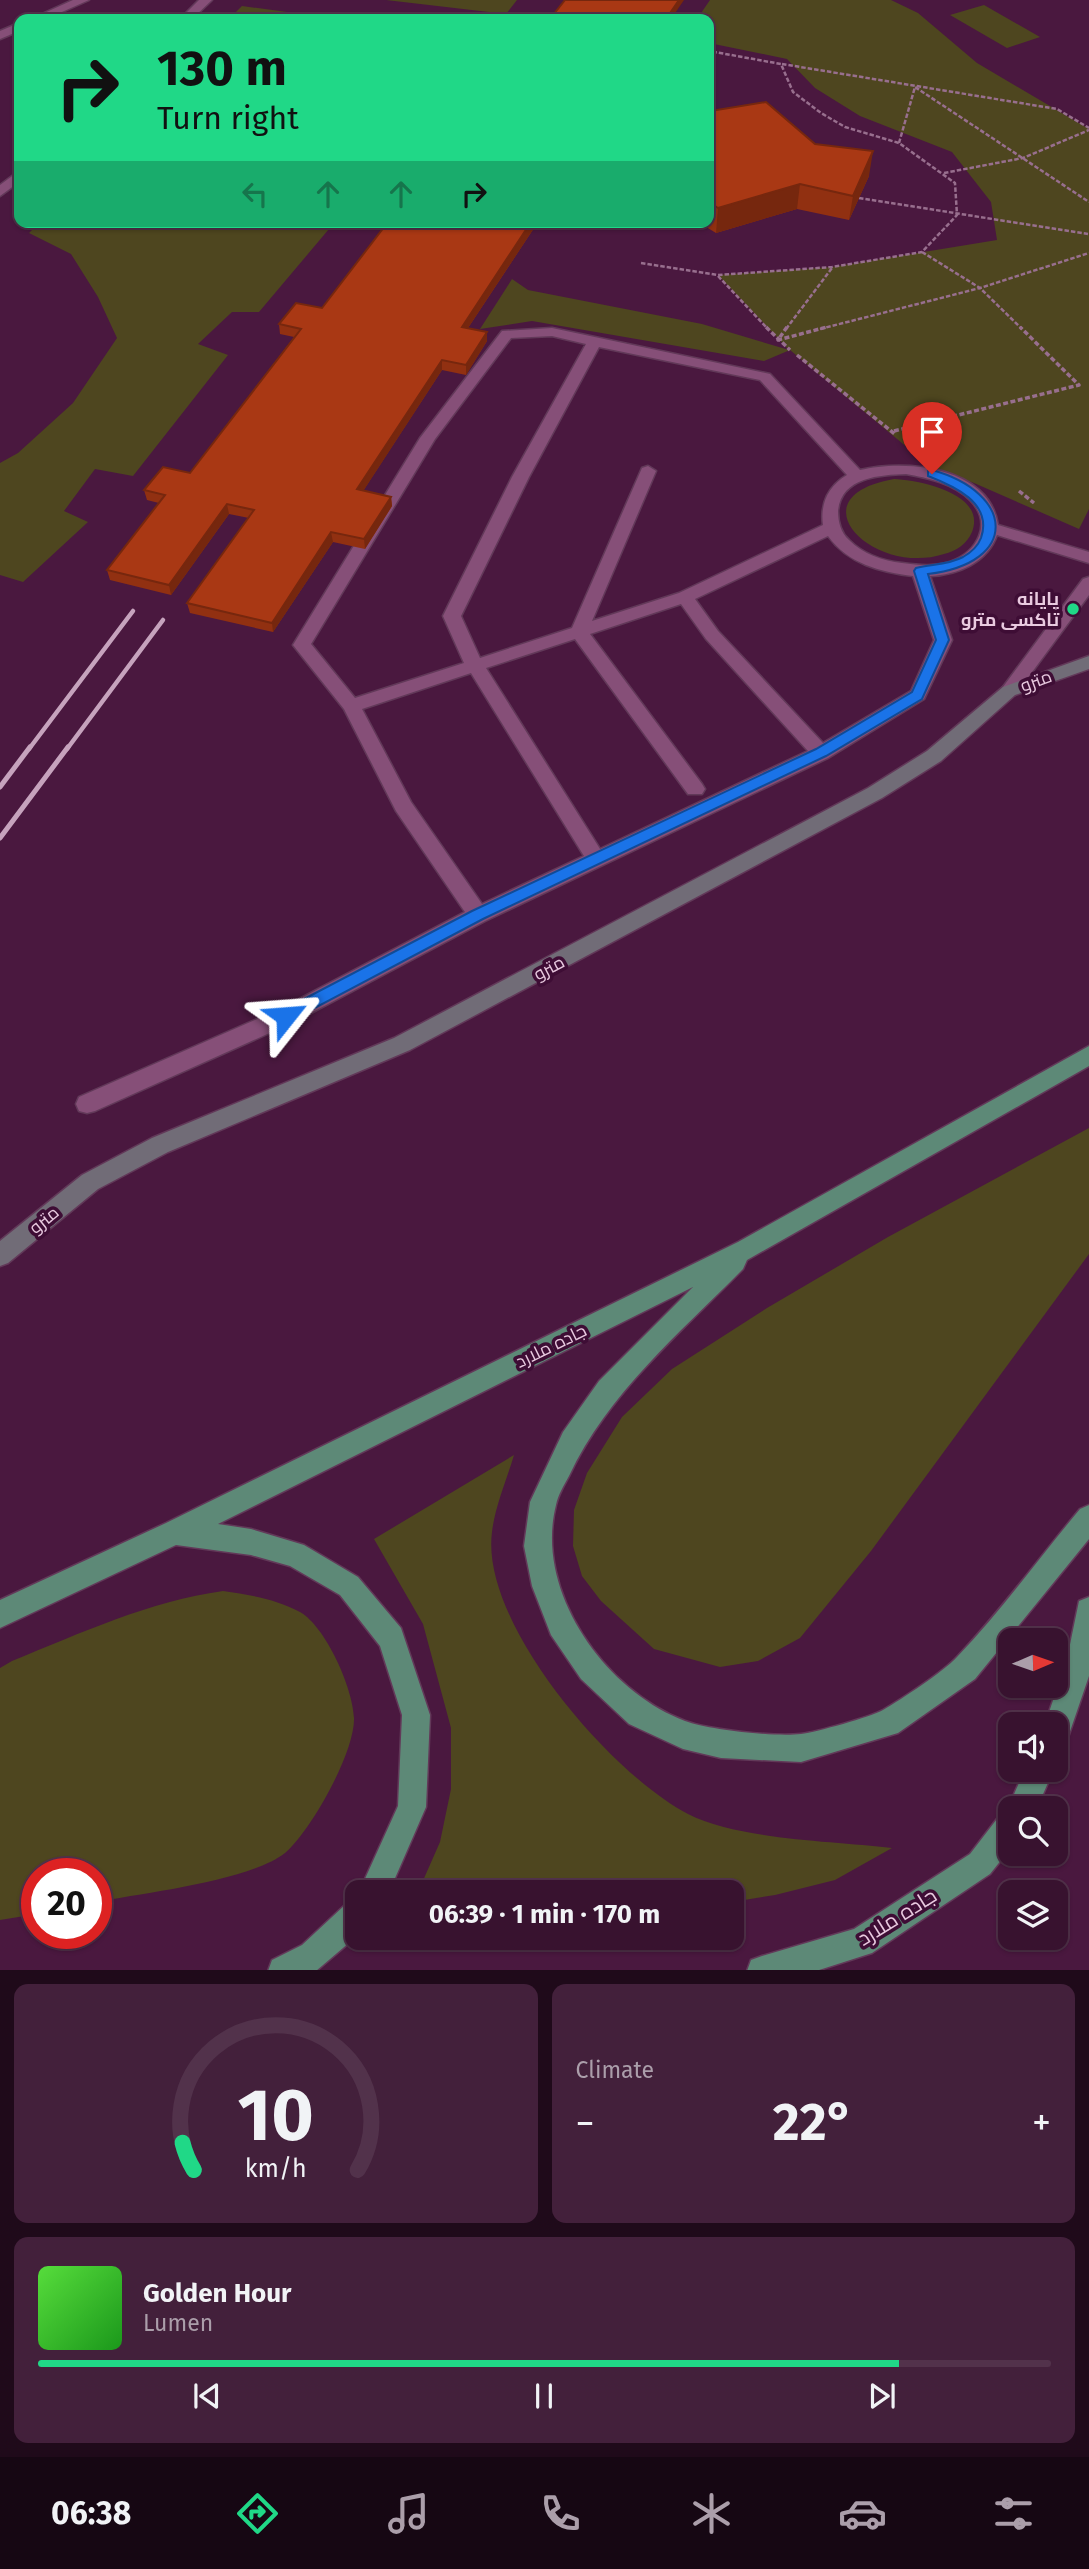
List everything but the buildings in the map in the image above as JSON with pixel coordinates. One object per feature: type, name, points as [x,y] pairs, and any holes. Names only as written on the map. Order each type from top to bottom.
[{"type":"main road","name":"جاده ملارد","points":[[0,1614],[175,1532],[746,1250],[1089,1055]]},
{"type":"main road","points":[[746,1250],[608,1389],[572,1441],[543,1502],[537,1546],[545,1586],[561,1625],[591,1668],[639,1714],[682,1735],[721,1744],[801,1748],[888,1723],[965,1669],[1089,1518]]},
{"type":"main road","points":[[175,1532],[251,1542],[295,1554],[349,1586],[391,1638],[416,1715],[412,1807],[379,1880]]},
{"type":"main road","points":[[1063,1712],[1080,1659],[1089,1611]]},
{"type":"main road","name":"جاده ملارد","points":[[762,1970],[861,1942],[980,1864],[998,1841]]},
{"type":"main road","points":[[283,1970],[313,1956],[345,1926]]},
{"type":"street","name":"مترو","points":[[0,1255],[90,1182],[160,1145],[402,1045],[875,793],[934,756],[1009,691],[1089,662]]},
{"type":"lane","points":[[49,14],[83,0]]},
{"type":"lane","points":[[191,14],[206,0]]},
{"type":"lane","points":[[0,192],[14,179]]},
{"type":"lane","points":[[478,915],[403,806],[351,706],[302,645],[428,438],[508,334],[552,332],[765,377],[857,477]]},
{"type":"lane","points":[[595,342],[528,459],[452,616],[475,666],[596,859]]},
{"type":"lane","points":[[906,469],[932,474],[956,483],[975,496],[987,511],[991,528],[985,545],[970,559],[947,568],[920,571],[892,568],[865,559],[844,545],[831,528],[828,513],[831,499],[842,486],[857,477],[880,471],[906,469]]},
{"type":"lane","points":[[579,632],[648,471]]},
{"type":"lane","points":[[351,706],[685,597],[831,528]]},
{"type":"lane","points":[[991,528],[1089,558]]},
{"type":"lane","points":[[87,1104],[286,1016],[478,915],[821,753],[918,695],[943,640],[920,571]]},
{"type":"lane","points":[[1009,691],[1089,583]]},
{"type":"lane","points":[[685,597],[712,635],[821,753]]},
{"type":"lane","points":[[579,632],[695,789]]},
{"type":"path","points":[[714,52],[1057,109],[1089,129]]},
{"type":"path","points":[[641,263],[718,275],[832,267],[922,252],[957,215],[956,183],[899,143],[845,127],[821,113],[793,92],[781,64]]},
{"type":"path","points":[[899,143],[915,87]]},
{"type":"path","points":[[915,87],[1089,202]]},
{"type":"path","points":[[943,173],[1023,158],[1089,129]]},
{"type":"path","points":[[859,198],[1088,233],[1089,241]]},
{"type":"path","points":[[894,431],[1079,385],[980,288],[922,252]]},
{"type":"path","points":[[778,340],[980,288],[1089,253]]},
{"type":"path","points":[[778,340],[832,267]]},
{"type":"path","points":[[718,275],[778,340],[894,431],[898,442]]},
{"type":"path","points":[[1015,488],[1040,508]]},
{"type":"shaded area","points":[[386,0],[517,0],[506,14]]},
{"type":"shaded area","points":[[710,0],[891,0],[918,13],[977,63],[1089,129],[1089,509],[1079,529],[974,483],[932,468],[790,350],[764,361],[532,321],[480,329],[512,279],[528,290],[702,324],[789,350],[718,275],[832,267],[997,240],[991,202],[952,152],[860,116],[815,88],[787,59],[714,44],[714,14],[700,14]]},
{"type":"shaded area","points":[[984,5],[1040,37],[1007,48],[950,15]]},
{"type":"shaded area","points":[[242,6],[301,14],[234,14]]},
{"type":"shaded area","points":[[34,228],[329,229],[259,312],[232,312],[198,344],[228,355],[133,476],[95,469],[64,511],[88,522],[23,582],[0,575],[0,463],[18,453],[73,403],[117,338],[98,297],[71,254],[29,233]]},
{"type":"shaded area","points":[[894,479],[933,486],[960,498],[970,507],[974,519],[972,532],[967,540],[948,553],[918,558],[892,555],[871,545],[854,532],[847,517],[849,502],[864,488]]},
{"type":"shaded area","points":[[1089,1128],[1089,1254],[871,1551],[800,1638],[758,1661],[720,1667],[654,1649],[601,1601],[582,1576],[573,1546],[574,1510],[587,1473],[622,1417],[672,1369],[767,1308],[888,1237]]},
{"type":"shaded area","points":[[514,1455],[498,1503],[492,1532],[494,1569],[507,1609],[528,1651],[589,1731],[623,1766],[657,1794],[688,1814],[709,1823],[759,1834],[892,1848],[835,1880],[744,1900],[744,1880],[423,1880],[440,1842],[451,1789],[451,1728],[423,1624],[374,1539]]},
{"type":"shaded area","points":[[223,1591],[272,1601],[300,1612],[310,1620],[328,1644],[349,1691],[354,1718],[347,1750],[319,1810],[285,1853],[269,1863],[222,1878],[112,1899],[112,1858],[21,1858],[21,1917],[0,1920],[0,1668],[116,1619]]},
{"type":"railway","points":[[29,749],[133,611]]},
{"type":"railway","points":[[67,749],[163,620]]},
{"type":"railway","points":[[0,787],[30,747]]},
{"type":"railway","points":[[0,838],[68,747]]},
{"type":"place","name":"پایانه تاکسی مترو","points":[[1073,609]]},
{"type":"route","points":[[286,1016],[478,915],[821,753],[918,695],[943,640],[920,571],[947,568],[970,559],[985,545],[991,528],[987,511],[975,496],[956,483],[932,474]]}]
